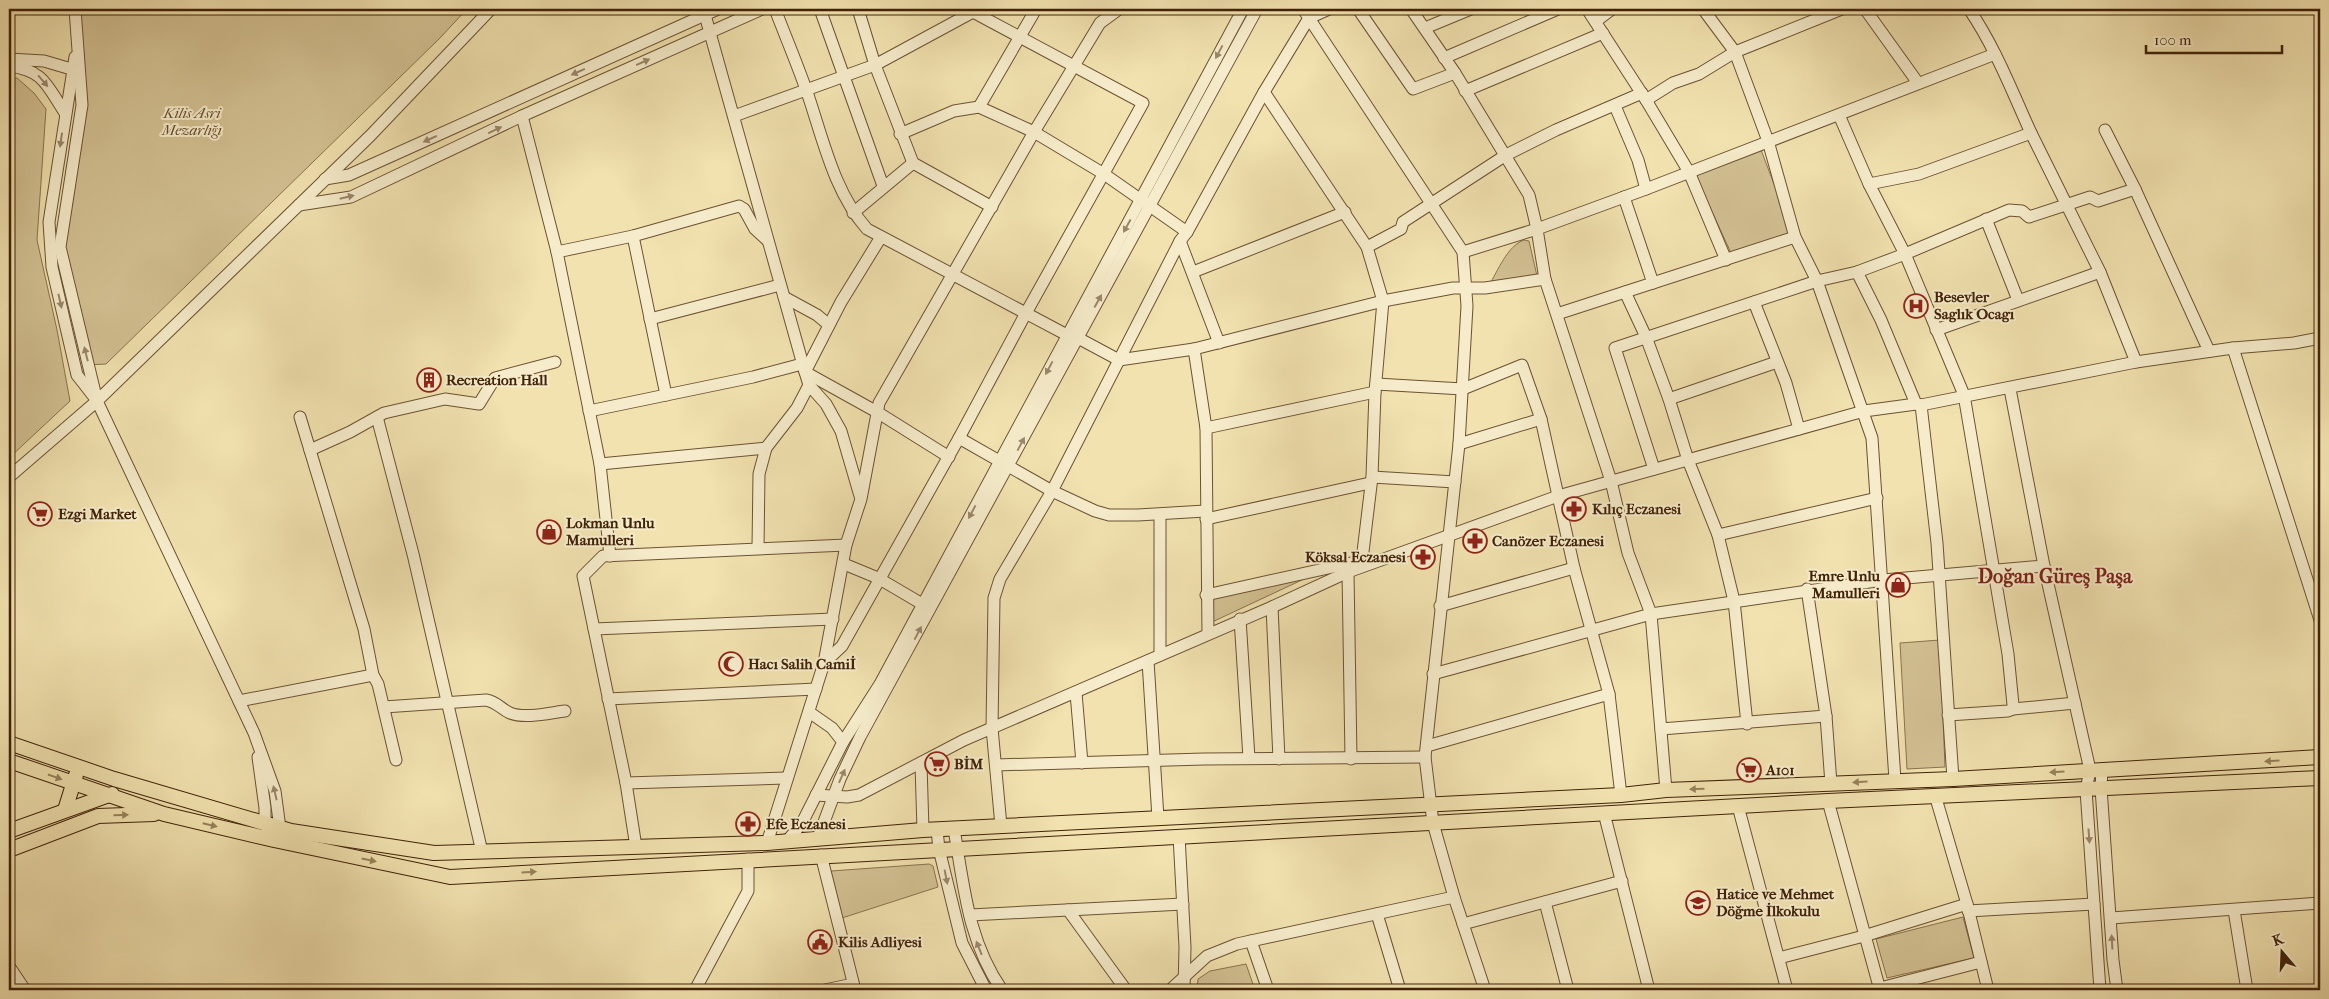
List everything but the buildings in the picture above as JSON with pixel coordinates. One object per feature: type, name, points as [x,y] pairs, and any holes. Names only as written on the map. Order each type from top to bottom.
[{"type":"main road","points":[[9,743],[130,784],[265,823],[277,834],[450,877],[821,855],[1935,795],[2086,790],[2320,778]]},
{"type":"main road","points":[[9,761],[164,814],[277,834],[434,852],[482,852],[767,843],[923,830],[1620,795],[1666,790],[1953,779],[2320,757]]},
{"type":"main road","points":[[65,810],[79,767]]},
{"type":"main road","points":[[9,832],[65,810],[109,796],[130,784]]},
{"type":"main road","points":[[91,819],[109,796]]},
{"type":"main road","points":[[9,850],[98,816],[164,814]]},
{"type":"street","points":[[75,9],[78,40],[76,71],[65,113],[49,222],[52,267],[77,375],[97,401]]},
{"type":"street","points":[[9,477],[97,401],[325,179],[491,9]]},
{"type":"street","points":[[325,179],[349,176],[718,9]]},
{"type":"street","points":[[299,204],[351,197],[522,116],[762,9]]},
{"type":"street","points":[[775,9],[806,90],[838,183],[853,213],[867,229],[1119,360],[1194,350],[1384,301],[1453,288],[1467,289],[1545,279]]},
{"type":"street","points":[[820,9],[882,186]]},
{"type":"street","points":[[858,9],[875,65],[900,134],[913,163],[992,207]]},
{"type":"street","points":[[979,107],[1036,9]]},
{"type":"street","points":[[767,843],[786,778],[824,663],[844,564],[846,545],[861,498],[879,403],[1074,65],[1100,23],[1119,9]]},
{"type":"street","points":[[1146,204],[1243,9]]},
{"type":"street","points":[[788,840],[802,822],[843,742],[926,606],[1072,337],[1257,9]]},
{"type":"street","points":[[1306,13],[1329,9]]},
{"type":"street","points":[[1358,9],[1413,89],[1454,73]]},
{"type":"street","points":[[1411,9],[1506,155],[1528,196],[1537,229],[1545,279],[1611,481],[1628,553],[1652,614],[1666,790]]},
{"type":"street","points":[[1425,28],[1471,9]]},
{"type":"street","points":[[1444,58],[1558,9]]},
{"type":"street","points":[[1587,9],[1690,172],[1726,260]]},
{"type":"street","points":[[1596,22],[1612,9]]},
{"type":"street","points":[[1703,9],[1736,52],[1768,141],[1795,237],[1817,281],[1872,438],[1895,780]]},
{"type":"street","points":[[1367,247],[1401,229],[1403,222],[1506,155],[1556,130],[1699,74],[1736,52],[1842,9]]},
{"type":"street","points":[[1865,9],[1918,83]]},
{"type":"street","points":[[1969,9],[1980,25],[1995,54],[2031,133],[2100,272],[2136,362]]},
{"type":"street","points":[[734,116],[875,65],[972,10],[1143,103],[1026,313],[960,438],[878,578],[842,646],[824,663]]},
{"type":"street","points":[[1001,826],[992,728],[994,598],[1000,579],[1052,491],[1184,237],[1306,13]]},
{"type":"street","points":[[1306,13],[1463,252],[1467,289],[1460,444],[1440,606],[1426,751],[1433,822],[1454,897],[1485,990]]},
{"type":"street","points":[[705,15],[711,31],[803,368],[809,384],[826,404],[841,431],[861,498]]},
{"type":"street","points":[[1465,92],[1603,33]]},
{"type":"street","points":[[1463,252],[1537,229],[1646,189],[1995,54]]},
{"type":"street","points":[[9,59],[44,61],[76,71]]},
{"type":"street","points":[[9,66],[34,71],[45,82],[65,113]]},
{"type":"street","points":[[76,71],[82,105],[60,247],[97,401],[254,733],[275,791],[277,834]]},
{"type":"street","points":[[1264,92],[1367,247],[1384,301],[1376,388],[1371,480],[1362,560],[1348,572]]},
{"type":"street","points":[[1616,106],[1638,160],[1646,189]]},
{"type":"street","points":[[900,134],[954,111],[979,107],[1034,132],[1104,174],[1146,204],[1184,237],[1193,272],[1219,343]]},
{"type":"street","points":[[1839,115],[1869,184],[1905,254],[1964,395],[2008,654],[2013,709]]},
{"type":"street","points":[[522,116],[557,252],[590,411],[600,464],[610,556]]},
{"type":"street","points":[[2105,130],[2135,190],[2209,351]]},
{"type":"street","points":[[1869,184],[1918,174],[2031,133]]},
{"type":"street","points":[[853,213],[882,186],[913,163]]},
{"type":"street","points":[[1654,469],[1615,348],[1817,281],[1857,272],[2009,210],[2022,211],[2029,217],[2090,197],[2098,202],[2135,190]]},
{"type":"street","points":[[1624,197],[1653,283]]},
{"type":"street","points":[[557,252],[633,236],[739,206],[744,209],[755,229],[767,240]]},
{"type":"street","points":[[1193,272],[1345,212]]},
{"type":"street","points":[[1986,219],[2018,300]]},
{"type":"street","points":[[633,236],[666,396]]},
{"type":"street","points":[[803,368],[881,237]]},
{"type":"street","points":[[1557,314],[1795,237]]},
{"type":"street","points":[[1857,272],[1919,404],[1940,574],[1953,779]]},
{"type":"street","points":[[1936,330],[2100,272]]},
{"type":"street","points":[[650,319],[780,285]]},
{"type":"street","points":[[1625,292],[1646,337],[1669,398],[1688,460],[1718,535],[1734,601],[1747,724]]},
{"type":"street","points":[[784,298],[817,315],[829,325]]},
{"type":"street","points":[[1754,302],[1777,362],[1799,429]]},
{"type":"street","points":[[816,795],[859,795],[992,728],[1076,693],[1348,572],[1558,496],[1864,411],[2010,389],[2136,362],[2233,348],[2294,343],[2320,338]]},
{"type":"street","points":[[2233,348],[2316,594],[2320,620]]},
{"type":"street","points":[[1194,350],[1206,428],[1206,595],[1208,634]]},
{"type":"street","points":[[310,450],[350,432],[384,413],[445,399],[479,404],[495,378],[555,362]]},
{"type":"street","points":[[1669,398],[1777,362]]},
{"type":"street","points":[[1206,428],[1376,388],[1463,389],[1522,366],[1541,419],[1574,568],[1590,632],[1609,694],[1620,795]]},
{"type":"street","points":[[590,411],[803,368],[949,457]]},
{"type":"street","points":[[758,548],[758,474],[766,448],[797,408],[809,384]]},
{"type":"street","points":[[2010,389],[2044,566],[2075,703],[2101,788],[2117,990]]},
{"type":"street","points":[[300,417],[364,629],[373,675],[378,684],[384,706],[396,760]]},
{"type":"street","points":[[378,417],[482,852]]},
{"type":"street","points":[[1460,444],[1541,419]]},
{"type":"street","points":[[960,438],[1052,491],[1109,515],[1206,515],[1371,480],[1455,482]]},
{"type":"street","points":[[600,464],[766,448]]},
{"type":"street","points":[[1718,535],[1877,498]]},
{"type":"street","points":[[1160,515],[1160,654]]},
{"type":"street","points":[[636,847],[626,783],[583,576],[603,556],[846,545]]},
{"type":"street","points":[[1206,595],[1362,560]]},
{"type":"street","points":[[844,564],[878,578],[926,606]]},
{"type":"street","points":[[1433,674],[1652,614],[1807,589],[1940,574],[2044,566]]},
{"type":"street","points":[[1440,606],[1574,568]]},
{"type":"street","points":[[1348,572],[1351,759]]},
{"type":"street","points":[[1807,589],[1826,716],[1831,784]]},
{"type":"street","points":[[818,838],[833,796],[860,737],[926,606]]},
{"type":"street","points":[[1272,607],[1279,759]]},
{"type":"street","points":[[594,629],[833,619]]},
{"type":"street","points":[[1240,620],[1249,758]]},
{"type":"street","points":[[1148,661],[1156,761],[1158,818]]},
{"type":"street","points":[[239,701],[373,675]]},
{"type":"street","points":[[608,699],[816,689]]},
{"type":"street","points":[[1076,693],[1082,763]]},
{"type":"street","points":[[996,765],[1249,758],[1351,759],[1426,751],[1609,694]]},
{"type":"street","points":[[384,706],[490,701],[509,712],[518,714],[565,711]]},
{"type":"street","points":[[1948,715],[2075,703]]},
{"type":"street","points":[[809,712],[832,728],[843,742]]},
{"type":"street","points":[[1661,729],[1747,724],[1826,716]]},
{"type":"street","points":[[254,733],[265,808],[265,823]]},
{"type":"street","points":[[921,764],[923,830]]},
{"type":"street","points":[[2096,770],[2086,790],[2100,990]]},
{"type":"street","points":[[626,783],[786,778]]},
{"type":"street","points":[[1935,795],[1968,908],[1988,990]]},
{"type":"street","points":[[1828,801],[1880,989],[1981,962]]},
{"type":"street","points":[[1738,806],[1787,990]]},
{"type":"street","points":[[1604,813],[1649,990]]},
{"type":"street","points":[[954,829],[978,947],[990,972],[1002,990]]},
{"type":"street","points":[[937,830],[939,849],[962,942],[986,990]]},
{"type":"street","points":[[9,832],[23,844]]},
{"type":"street","points":[[1179,836],[1185,947],[1183,985]]},
{"type":"street","points":[[821,855],[854,987],[825,990]]},
{"type":"street","points":[[695,990],[748,891],[748,860]]},
{"type":"street","points":[[1463,924],[1622,881]]},
{"type":"street","points":[[1170,990],[1183,985],[1207,956],[1251,941],[1454,897]]},
{"type":"street","points":[[1546,902],[1568,990]]},
{"type":"street","points":[[2111,918],[2320,902]]},
{"type":"street","points":[[970,915],[1183,904]]},
{"type":"street","points":[[1779,958],[1968,908],[2094,904]]},
{"type":"street","points":[[1068,910],[1126,990]]},
{"type":"street","points":[[2234,910],[2247,990]]},
{"type":"street","points":[[1377,914],[1400,990]]},
{"type":"street","points":[[1251,941],[1268,990]]},
{"type":"street","points":[[9,966],[25,990]]},
{"type":"green space","name":"Kilis Asri Mezarlığı","points":[[71,9],[467,9],[439,39],[106,364],[86,365],[60,245],[82,98]]},
{"type":"green space","points":[[17,78],[34,93],[46,109],[37,240],[57,330],[70,401],[9,458],[9,79]]},
{"type":"green space","points":[[1758,142],[1793,234],[1731,253],[1692,168]]},
{"type":"green space","points":[[1524,240],[1529,241],[1537,276],[1489,285],[1508,253]]},
{"type":"green space","points":[[1304,579],[1210,623],[1209,599]]},
{"type":"green space","points":[[1940,640],[1945,767],[1907,769],[1900,643]]},
{"type":"green space","points":[[929,864],[933,866],[938,887],[842,918],[831,871]]},
{"type":"green space","points":[[1963,917],[1974,958],[1887,978],[1876,939]]},
{"type":"green space","points":[[1246,964],[1255,990],[1197,990],[1198,979],[1210,971]]},
{"type":"place","name":"Besevler Saglık Ocagı","points":[[1916,306]]},
{"type":"place","name":"Recreation Hall","points":[[429,380]]},
{"type":"place","name":"Kılıç Eczanesi","points":[[1574,509]]},
{"type":"place","name":"Ezgi Market","points":[[40,514]]},
{"type":"place","name":"Lokman Unlu Mamulleri","points":[[549,532]]},
{"type":"place","name":"Canözer Eczanesi","points":[[1475,541]]},
{"type":"place","name":"Köksal Eczanesi","points":[[1423,557]]},
{"type":"place","name":"Emre Unlu Mamulleri","points":[[1898,585]]},
{"type":"place","name":"Hacı Salih Camiİ","points":[[731,664]]},
{"type":"place","name":"BİM","points":[[937,764]]},
{"type":"place","name":"A101","points":[[1749,770]]},
{"type":"place","name":"Efe Eczanesi","points":[[748,824]]},
{"type":"place","name":"Hatice ve Mehmet Döğme İlkokulu","points":[[1698,903]]},
{"type":"place","name":"Kilis Adliyesi","points":[[820,942]]},
{"type":"district","name":"Doğan Güreş Paşa","points":[[2055,576]]}]
